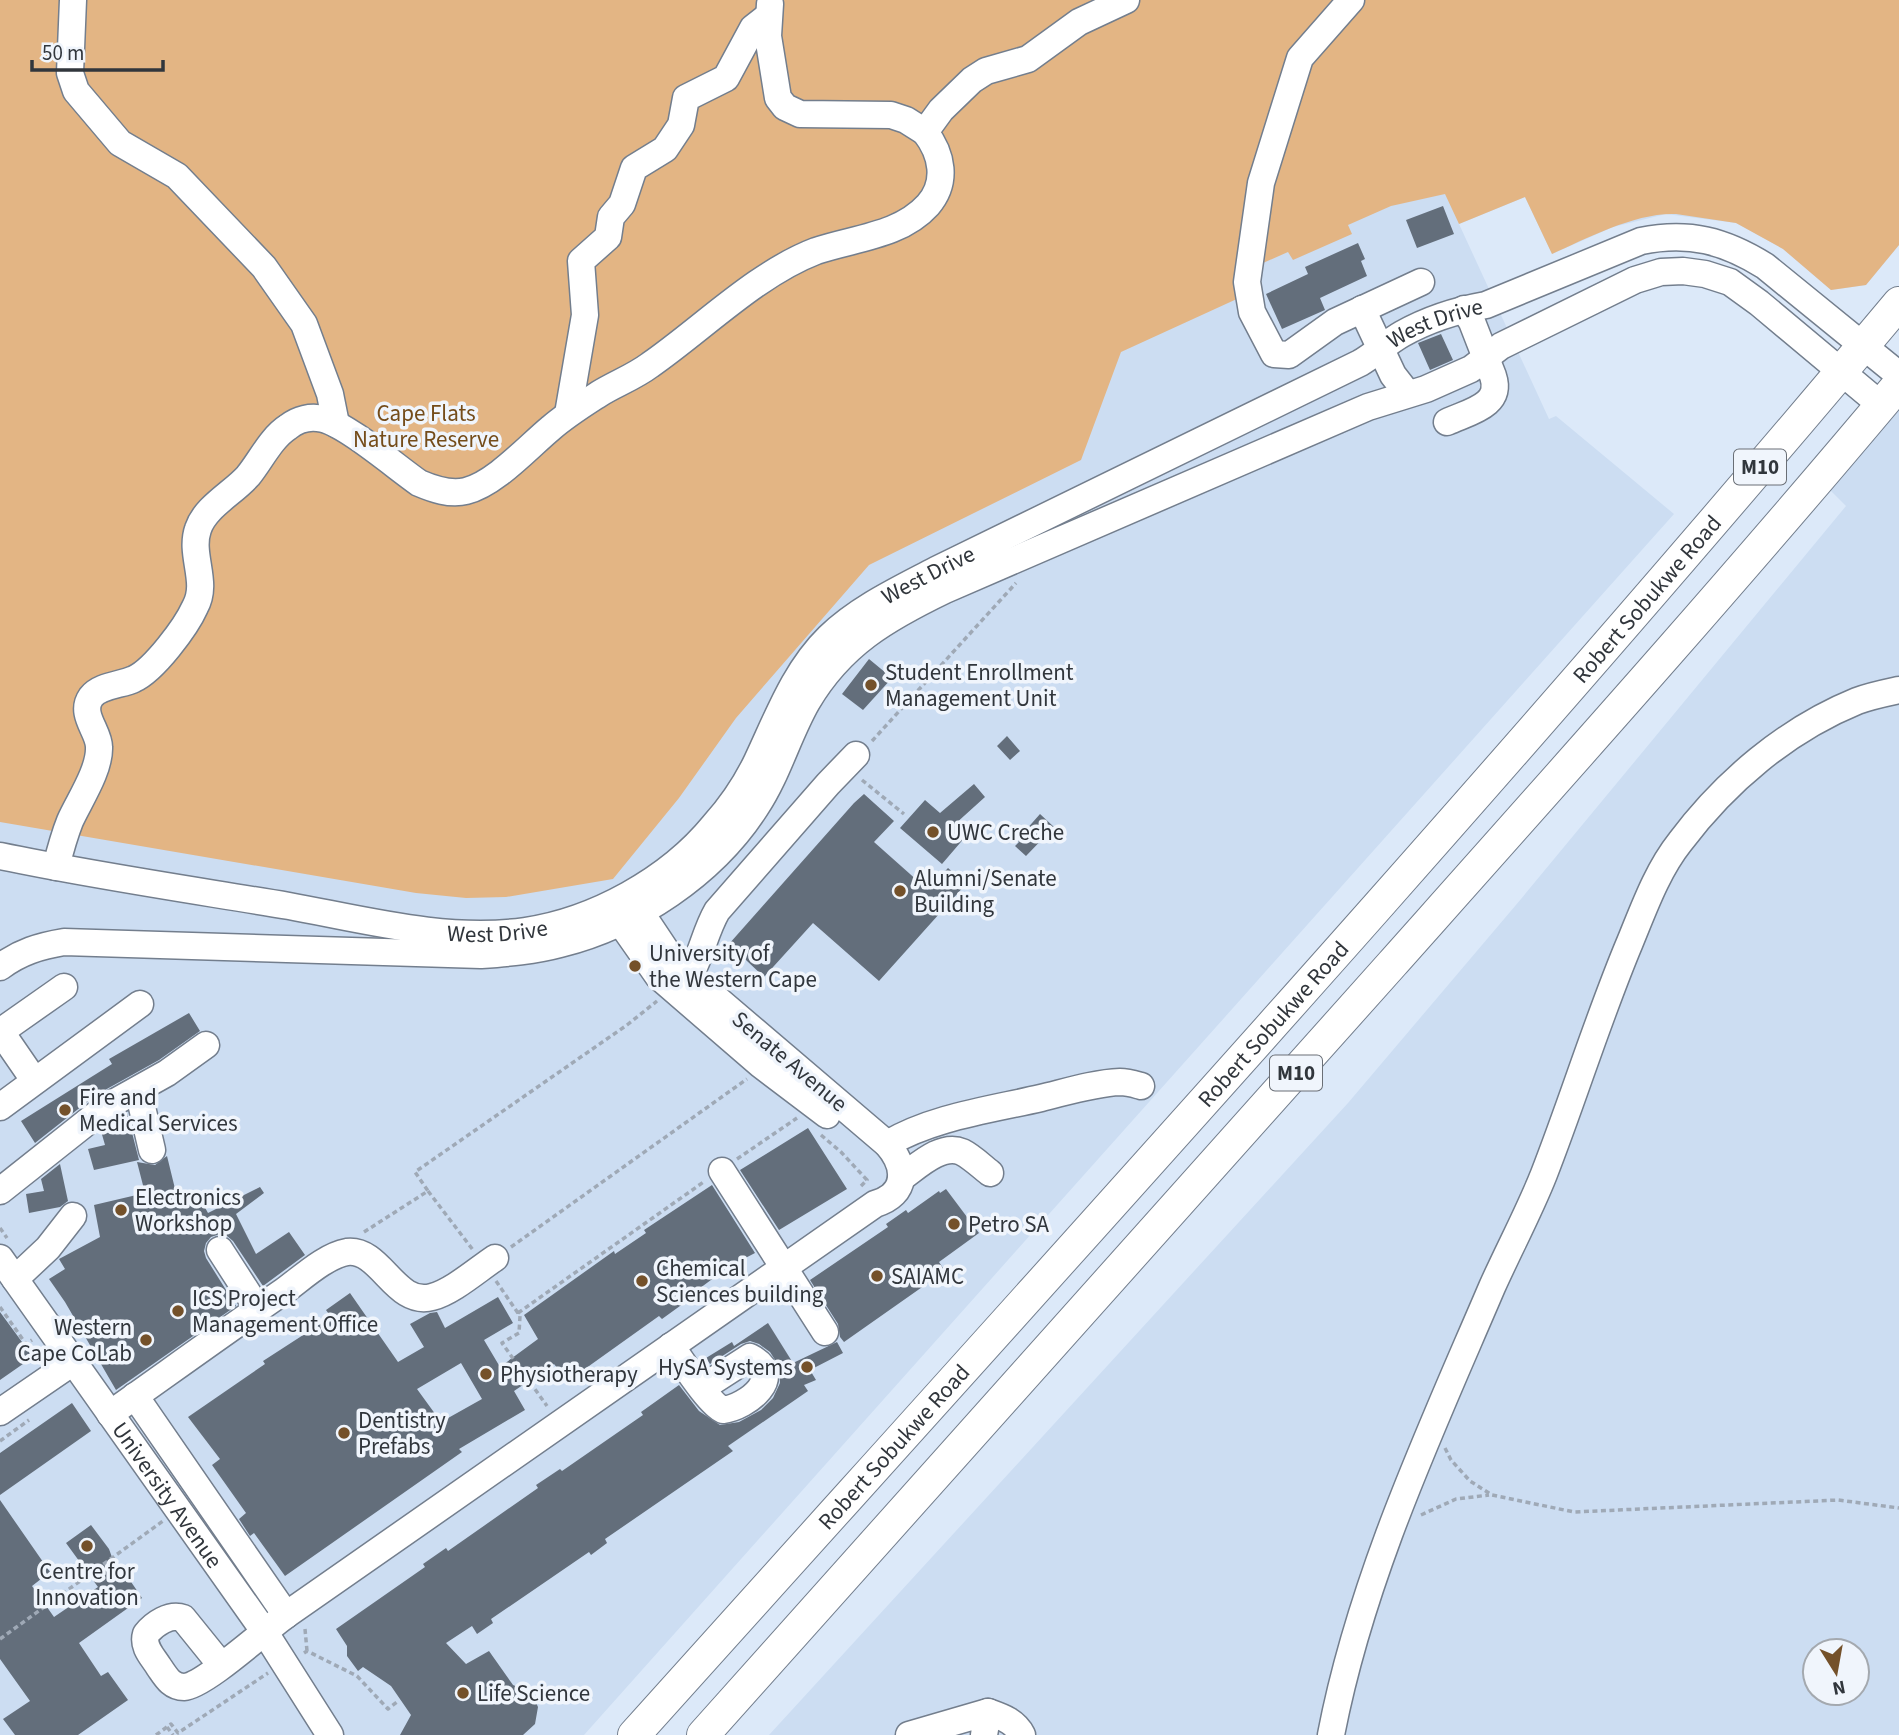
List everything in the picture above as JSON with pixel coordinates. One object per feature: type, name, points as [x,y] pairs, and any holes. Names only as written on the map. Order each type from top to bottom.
[{"type":"main road","name":"Robert Sobukwe Road","points":[[634,1735],[1401,879],[1670,572],[1899,303]]},
{"type":"main road","name":"M10","points":[[703,1735],[918,1498],[1461,887],[1757,552],[1890,394]]},
{"type":"lane","points":[[73,0],[70,73],[76,91],[120,143],[177,176],[264,267],[304,324],[330,394],[336,424]]},
{"type":"lane","points":[[925,132],[941,110],[972,80],[986,71],[1028,59],[1079,22],[1126,0]]},
{"type":"lane","points":[[1351,0],[1300,58],[1261,183],[1247,282],[1252,312],[1274,354],[1289,355],[1335,321],[1421,282]]},
{"type":"lane","points":[[568,414],[585,315],[581,261],[608,237],[611,217],[622,204],[634,168],[665,149],[681,125],[686,98],[726,78],[753,28],[770,9]]},
{"type":"lane","points":[[56,867],[63,840],[98,754],[97,737],[88,718],[91,698],[97,692],[136,679],[149,668],[195,609],[201,590],[196,536],[202,520],[238,486],[285,428],[297,421],[321,418],[336,424],[419,483],[433,489],[466,491],[499,472],[568,414],[649,366],[707,320],[787,265],[816,251],[891,230],[917,216],[930,202],[941,179],[940,162],[937,151],[925,132],[906,120],[891,115],[800,114],[781,104],[768,36],[770,9]]},
{"type":"lane","name":"West Drive","points":[[0,967],[16,955],[42,945],[64,942],[481,955],[522,952],[559,944],[624,908],[713,827],[744,784],[790,691],[809,661],[829,637],[861,613],[936,570],[1316,384],[1381,350],[1399,335],[1464,309],[1486,305],[1641,241],[1685,237],[1712,240],[1742,252],[1765,266],[1899,375]]},
{"type":"lane","points":[[1571,269],[1587,304]]},
{"type":"lane","name":"West Drive","points":[[0,856],[407,927],[459,933],[524,931],[624,908],[673,891],[730,841],[755,809],[773,779],[807,702],[843,655],[869,632],[902,611],[1368,407],[1426,389],[1471,369],[1501,346],[1634,280],[1661,272],[1683,271],[1730,282],[1759,303],[1840,372],[1890,394]]},
{"type":"lane","points":[[1362,309],[1393,374],[1407,393]]},
{"type":"lane","points":[[1447,422],[1489,401],[1495,394],[1496,385],[1487,357],[1464,309]]},
{"type":"lane","points":[[1331,1735],[1340,1691],[1366,1600],[1391,1531],[1493,1284],[1543,1176],[1606,999],[1650,892],[1678,844],[1722,792],[1752,764],[1823,717],[1860,700],[1899,690]]},
{"type":"lane","points":[[677,989],[717,911],[828,784],[863,749]]},
{"type":"lane","name":"Senate Avenue","points":[[624,908],[669,955],[677,989],[761,1065],[808,1099],[873,1155],[882,1166],[886,1177],[886,1184],[880,1193]]},
{"type":"lane","points":[[34,1080],[0,1032],[64,987]]},
{"type":"lane","name":"Senate Avenue","points":[[677,989],[795,1090],[887,1144],[900,1163],[880,1193]]},
{"type":"lane","points":[[0,1107],[141,1004]]},
{"type":"lane","points":[[0,1191],[106,1107],[167,1073],[206,1045]]},
{"type":"lane","points":[[887,1144],[909,1132],[942,1121],[1071,1091],[1117,1082],[1141,1086]]},
{"type":"lane","points":[[138,1090],[152,1150]]},
{"type":"lane","points":[[220,1665],[286,1615],[785,1267],[880,1193],[931,1158],[956,1150],[965,1153],[990,1173]]},
{"type":"lane","points":[[725,1168],[825,1332]]},
{"type":"lane","points":[[15,1279],[48,1248],[73,1216]]},
{"type":"lane","points":[[220,1250],[258,1309]]},
{"type":"lane","points":[[110,1414],[327,1261],[349,1252],[365,1256],[415,1298],[429,1298],[439,1294],[489,1261]]},
{"type":"lane","name":"University Avenue","points":[[0,1258],[110,1414],[257,1636],[287,1666],[330,1735]]},
{"type":"lane","points":[[671,1346],[702,1388]]},
{"type":"lane","points":[[0,1412],[73,1362]]},
{"type":"lane","points":[[135,1396],[286,1615]]},
{"type":"lane","points":[[912,1734],[1006,1719],[1018,1728],[1022,1735]]},
{"type":"path","points":[[863,749],[1019,579]]},
{"type":"path","points":[[854,788],[861,780],[904,814]]},
{"type":"path","points":[[547,1406],[502,1343],[519,1333],[520,1316],[489,1261],[428,1191],[415,1172],[677,989]]},
{"type":"path","points":[[489,1261],[755,1073],[761,1065]]},
{"type":"path","points":[[518,1313],[725,1168],[801,1119],[795,1090]]},
{"type":"path","points":[[813,1129],[841,1152],[880,1193]]},
{"type":"path","points":[[363,1233],[428,1191]]},
{"type":"path","points":[[0,1441],[32,1419]]},
{"type":"path","points":[[1434,1424],[1451,1460],[1470,1481],[1492,1495]]},
{"type":"path","points":[[1391,1531],[1456,1499],[1492,1495],[1574,1512],[1838,1500],[1899,1508]]},
{"type":"path","points":[[0,1639],[164,1521]]},
{"type":"path","points":[[156,1735],[171,1724],[178,1733],[273,1670],[257,1636]]},
{"type":"path","points":[[287,1666],[307,1651],[357,1676],[388,1709],[397,1702]]},
{"type":"path","points":[[167,1727],[173,1735]]},
{"type":"shaded area","name":"University of the Western Cape","points":[[0,0],[1899,0],[1899,245],[1866,285],[1831,290],[1783,249],[1736,223],[1666,214],[1613,227],[1552,254],[1525,197],[1459,224],[1549,419],[1556,416],[1674,514],[584,1735],[0,1735]]},
{"type":"shaded area","points":[[1899,384],[1899,1735],[769,1735],[1348,1103],[1521,899],[1846,506],[1820,480]]},
{"type":"green space","name":"Cape Flats Nature Reserve","points":[[0,0],[1899,0],[1899,245],[1866,285],[1831,290],[1783,249],[1736,223],[1661,214],[1612,227],[1552,254],[1525,197],[1459,224],[1445,194],[1391,206],[1348,225],[1352,234],[1293,260],[1288,252],[1254,267],[1262,284],[1239,298],[1121,352],[1081,460],[869,565],[736,718],[679,798],[613,879],[506,897],[466,898],[416,893],[0,822]]},
{"type":"building","points":[[1443,206],[1454,234],[1417,248],[1406,220]]},
{"type":"building","points":[[1358,243],[1365,259],[1361,261],[1367,276],[1320,298],[1325,310],[1282,329],[1266,294],[1308,274],[1305,267]]},
{"type":"building","points":[[1441,334],[1453,360],[1430,370],[1418,343]]},
{"type":"building","name":"Student Enrollment Management Unit","points":[[869,659],[892,678],[863,710],[842,694]]},
{"type":"building","name":"UWC Creche","points":[[1007,736],[1020,751],[1010,760],[997,746]]},
{"type":"building","name":"UWC Creche","points":[[974,784],[985,797],[954,825],[966,836],[942,864],[900,828],[925,800],[940,813]]},
{"type":"building","name":"Alumni/Senate Building","points":[[864,794],[894,821],[874,842],[928,890],[948,868],[966,884],[879,981],[813,923],[764,977],[729,944]]},
{"type":"building","name":"UWC Creche","points":[[1040,814],[1054,827],[1026,856],[1015,846],[1019,842],[1017,840]]},
{"type":"building","points":[[189,1013],[200,1031],[159,1060],[96,1095],[35,1143],[21,1121],[112,1064],[109,1059]]},
{"type":"building","points":[[127,1113],[139,1160],[94,1170],[88,1149],[105,1145],[101,1131]]},
{"type":"building","points":[[808,1128],[847,1189],[779,1230],[740,1170]]},
{"type":"building","points":[[167,1156],[178,1201],[196,1191],[208,1213],[260,1187],[264,1193],[236,1214],[256,1254],[289,1232],[305,1255],[263,1286],[233,1241],[220,1234],[211,1237],[204,1251],[206,1258],[236,1306],[116,1390],[49,1279],[65,1269],[59,1259],[100,1237],[94,1205],[145,1193],[137,1162],[155,1165]]},
{"type":"building","points":[[60,1164],[68,1201],[60,1207],[29,1213],[26,1194],[44,1191],[41,1179]]},
{"type":"building","points":[[712,1185],[755,1253],[730,1266],[662,1319],[659,1316],[568,1381],[554,1364],[514,1391],[525,1410],[459,1449],[462,1452],[285,1576],[254,1533],[250,1536],[239,1519],[246,1513],[212,1465],[220,1459],[188,1417],[265,1364],[263,1361],[331,1317],[326,1310],[350,1293],[398,1362],[424,1347],[410,1324],[437,1312],[445,1328],[498,1297],[513,1323],[484,1340],[500,1367],[538,1339],[524,1315],[614,1251],[615,1254],[646,1233],[644,1230]],"holes":[[[461,1363],[482,1399],[441,1422],[417,1389]]]},
{"type":"building","name":"SAIAMC","points":[[946,1189],[979,1233],[939,1262],[945,1271],[844,1342],[840,1337],[838,1324],[810,1280],[888,1227],[886,1224],[906,1210],[908,1213]]},
{"type":"building","points":[[0,1312],[33,1357],[0,1380]]},
{"type":"building","points":[[768,1323],[793,1363],[837,1342],[843,1353],[810,1370],[816,1380],[804,1385],[808,1391],[728,1446],[733,1451],[605,1539],[607,1543],[591,1555],[589,1552],[491,1619],[493,1623],[477,1634],[472,1626],[446,1643],[466,1664],[489,1651],[513,1685],[533,1696],[538,1707],[535,1724],[523,1735],[400,1735],[411,1715],[391,1686],[363,1667],[358,1671],[347,1656],[347,1646],[336,1629],[425,1567],[423,1564],[446,1548],[448,1551],[538,1488],[536,1485],[560,1469],[562,1471],[643,1415],[641,1412],[679,1385],[699,1411],[720,1425],[739,1422],[761,1410],[773,1398],[780,1383],[779,1366],[770,1352],[750,1341],[710,1364],[706,1358],[732,1342],[734,1346]]},
{"type":"building","points":[[72,1403],[91,1431],[0,1495],[0,1453]]},
{"type":"building","points":[[0,1500],[50,1572],[32,1586],[54,1617],[98,1587],[66,1543],[91,1525],[109,1549],[118,1574],[123,1570],[142,1598],[79,1643],[101,1676],[108,1672],[128,1700],[78,1735],[15,1735],[3,1719],[30,1701],[0,1659]]},
{"type":"place","name":"Student Enrollment Management Unit","points":[[871,685]]},
{"type":"place","name":"UWC Creche","points":[[933,832]]},
{"type":"place","name":"Alumni/Senate Building","points":[[900,891]]},
{"type":"place","name":"University of the Western Cape","points":[[635,966]]},
{"type":"place","name":"Fire and Medical Services","points":[[65,1110]]},
{"type":"place","name":"Electronics Workshop","points":[[121,1210]]},
{"type":"place","name":"Petro SA","points":[[954,1224]]},
{"type":"place","name":"SAIAMC","points":[[877,1276]]},
{"type":"place","name":"Chemical Sciences building","points":[[642,1281]]},
{"type":"place","name":"ICS Project Management Office","points":[[178,1311]]},
{"type":"place","name":"Western Cape CoLab","points":[[146,1340]]},
{"type":"place","name":"HySA Systems","points":[[807,1367]]},
{"type":"place","name":"Physiotherapy","points":[[486,1374]]},
{"type":"place","name":"Dentistry Prefabs","points":[[344,1433]]},
{"type":"place","name":"Centre for Innovation","points":[[87,1546]]},
{"type":"place","name":"Life Science","points":[[463,1693]]}]
